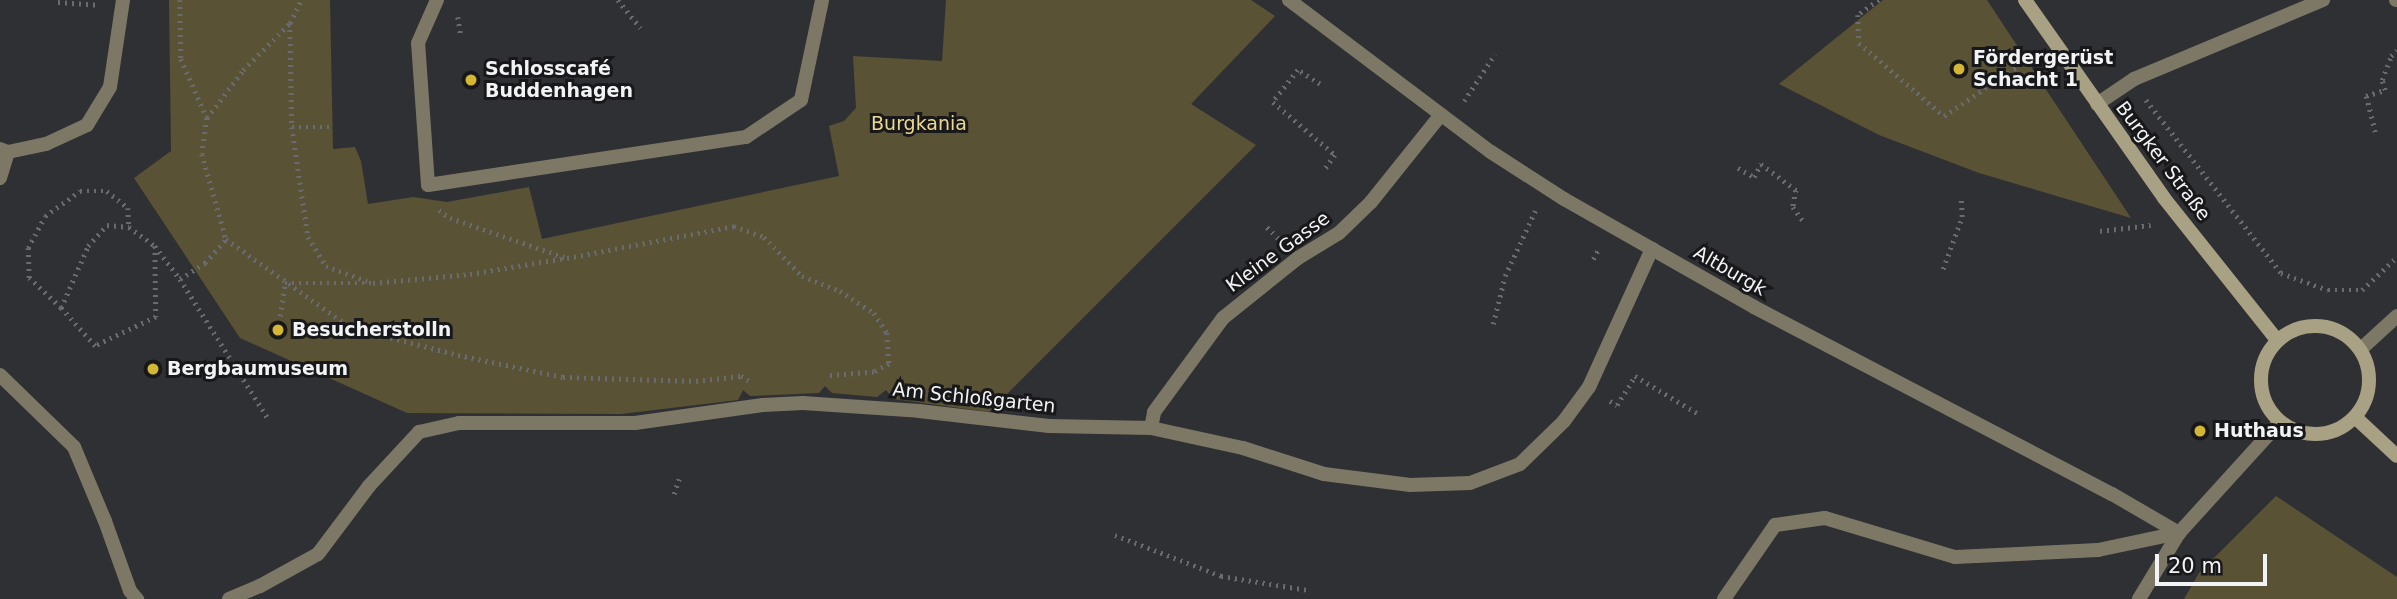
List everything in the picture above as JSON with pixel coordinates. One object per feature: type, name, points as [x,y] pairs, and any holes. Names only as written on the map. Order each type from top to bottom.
[{"type":"main road","name":"Burgker Straße","points":[[2025,0],[2164,198],[2277,340]]},
{"type":"main road","points":[[2312,325],[2330,327],[2347,336],[2361,349],[2368,366],[2370,384],[2356,417],[2343,427],[2311,435],[2280,422],[2268,408],[2262,391],[2261,373],[2266,355],[2277,340],[2293,330],[2312,325]]},
{"type":"main road","points":[[2356,417],[2397,456]]},
{"type":"street","points":[[0,178],[4,150],[46,144],[88,125],[110,87],[123,0]]},
{"type":"street","points":[[437,0],[418,43],[428,185],[746,137],[801,100],[822,0]]},
{"type":"street","name":"Altburgk","points":[[1289,0],[1440,116],[1524,175],[1766,313],[2112,494],[2179,533]]},
{"type":"street","points":[[2097,104],[2134,79],[2323,0]]},
{"type":"street","name":"Kleine Gasse","points":[[1151,428],[1154,412],[1223,318],[1298,258],[1347,225],[1371,202],[1440,116]]},
{"type":"street","name":"Am Schloßgarten","points":[[229,599],[260,586],[318,554],[369,486],[419,432],[459,424],[635,423],[738,408],[803,403],[919,411],[1049,426],[1151,428],[1243,448],[1324,474],[1410,485],[1470,483],[1520,464],[1564,421],[1592,381],[1652,248]]},
{"type":"street","points":[[2361,349],[2397,316]]},
{"type":"street","points":[[0,375],[74,447],[105,520],[130,591],[137,599]]},
{"type":"street","points":[[2139,599],[2179,533],[2280,422]]},
{"type":"street","points":[[1724,599],[1775,525],[1825,518],[1955,557],[2098,550],[2179,533]]},
{"type":"path","points":[[180,0],[181,59],[207,118]]},
{"type":"path","points":[[301,0],[290,23],[243,70],[207,118],[202,154],[226,239],[350,327],[458,355],[563,377],[696,381],[741,376],[759,386]]},
{"type":"path","points":[[618,0],[641,29]]},
{"type":"path","points":[[1879,0],[1858,15],[1859,43],[1944,116],[2036,53]]},
{"type":"path","points":[[58,2],[105,5]]},
{"type":"path","points":[[290,23],[292,127],[308,237],[326,266],[373,283]]},
{"type":"path","points":[[2375,132],[2366,96],[2385,90],[2382,80],[2391,56],[2397,50]]},
{"type":"path","points":[[1465,99],[1495,54]]},
{"type":"path","points":[[1320,84],[1298,70],[1273,102],[1335,155],[1326,168]]},
{"type":"path","points":[[2144,96],[2281,273],[2328,290],[2362,289],[2397,257]]},
{"type":"path","points":[[292,127],[331,127]]},
{"type":"path","points":[[1738,168],[1754,177],[1762,164],[1796,190],[1793,207],[1803,221]]},
{"type":"path","points":[[428,185],[431,205],[450,218],[567,258]]},
{"type":"path","points":[[129,226],[128,208],[107,191],[80,191],[45,216],[28,248],[29,278],[95,346],[156,317],[155,246]]},
{"type":"path","points":[[1943,270],[1962,217],[1961,199]]},
{"type":"path","points":[[1493,324],[1505,276],[1536,209]]},
{"type":"path","points":[[61,308],[88,246],[107,225],[129,226],[155,246],[180,279],[269,420]]},
{"type":"path","points":[[2101,231],[2152,225]]},
{"type":"path","points":[[285,283],[373,283],[470,274],[734,226],[765,237],[803,276],[840,291],[874,313],[887,333],[889,364],[874,372],[824,376]]},
{"type":"path","points":[[180,279],[205,262],[226,239]]},
{"type":"path","points":[[278,330],[285,283]]},
{"type":"path","points":[[1607,399],[1617,405],[1635,376],[1697,413]]},
{"type":"path","points":[[674,494],[679,479]]},
{"type":"path","points":[[1115,535],[1221,576],[1307,590]]},
{"type":"green space","name":"Burgkania","points":[[169,0],[330,0],[333,149],[355,147],[361,161],[368,204],[413,197],[447,202],[529,187],[542,239],[839,176],[829,126],[844,121],[856,108],[853,56],[942,61],[946,0],[1251,0],[1275,16],[1191,104],[1256,145],[989,412],[894,399],[886,390],[877,397],[832,393],[825,386],[819,393],[750,396],[743,390],[738,400],[621,414],[407,413],[240,338],[134,178],[171,151]]},
{"type":"green space","points":[[1883,0],[1987,0],[2131,218],[1979,173],[1879,135],[1779,84]]},
{"type":"green space","points":[[2276,496],[2397,577],[2397,599],[2184,599],[2199,573]]},
{"type":"place","name":"Fördergerüst Schacht 1","points":[[1959,69]]},
{"type":"place","name":"Schlosscafé Buddenhagen","points":[[471,80]]},
{"type":"place","name":"Besucherstolln","points":[[278,330]]},
{"type":"place","name":"Bergbaumuseum","points":[[153,369]]},
{"type":"place","name":"Huthaus","points":[[2200,431]]}]
